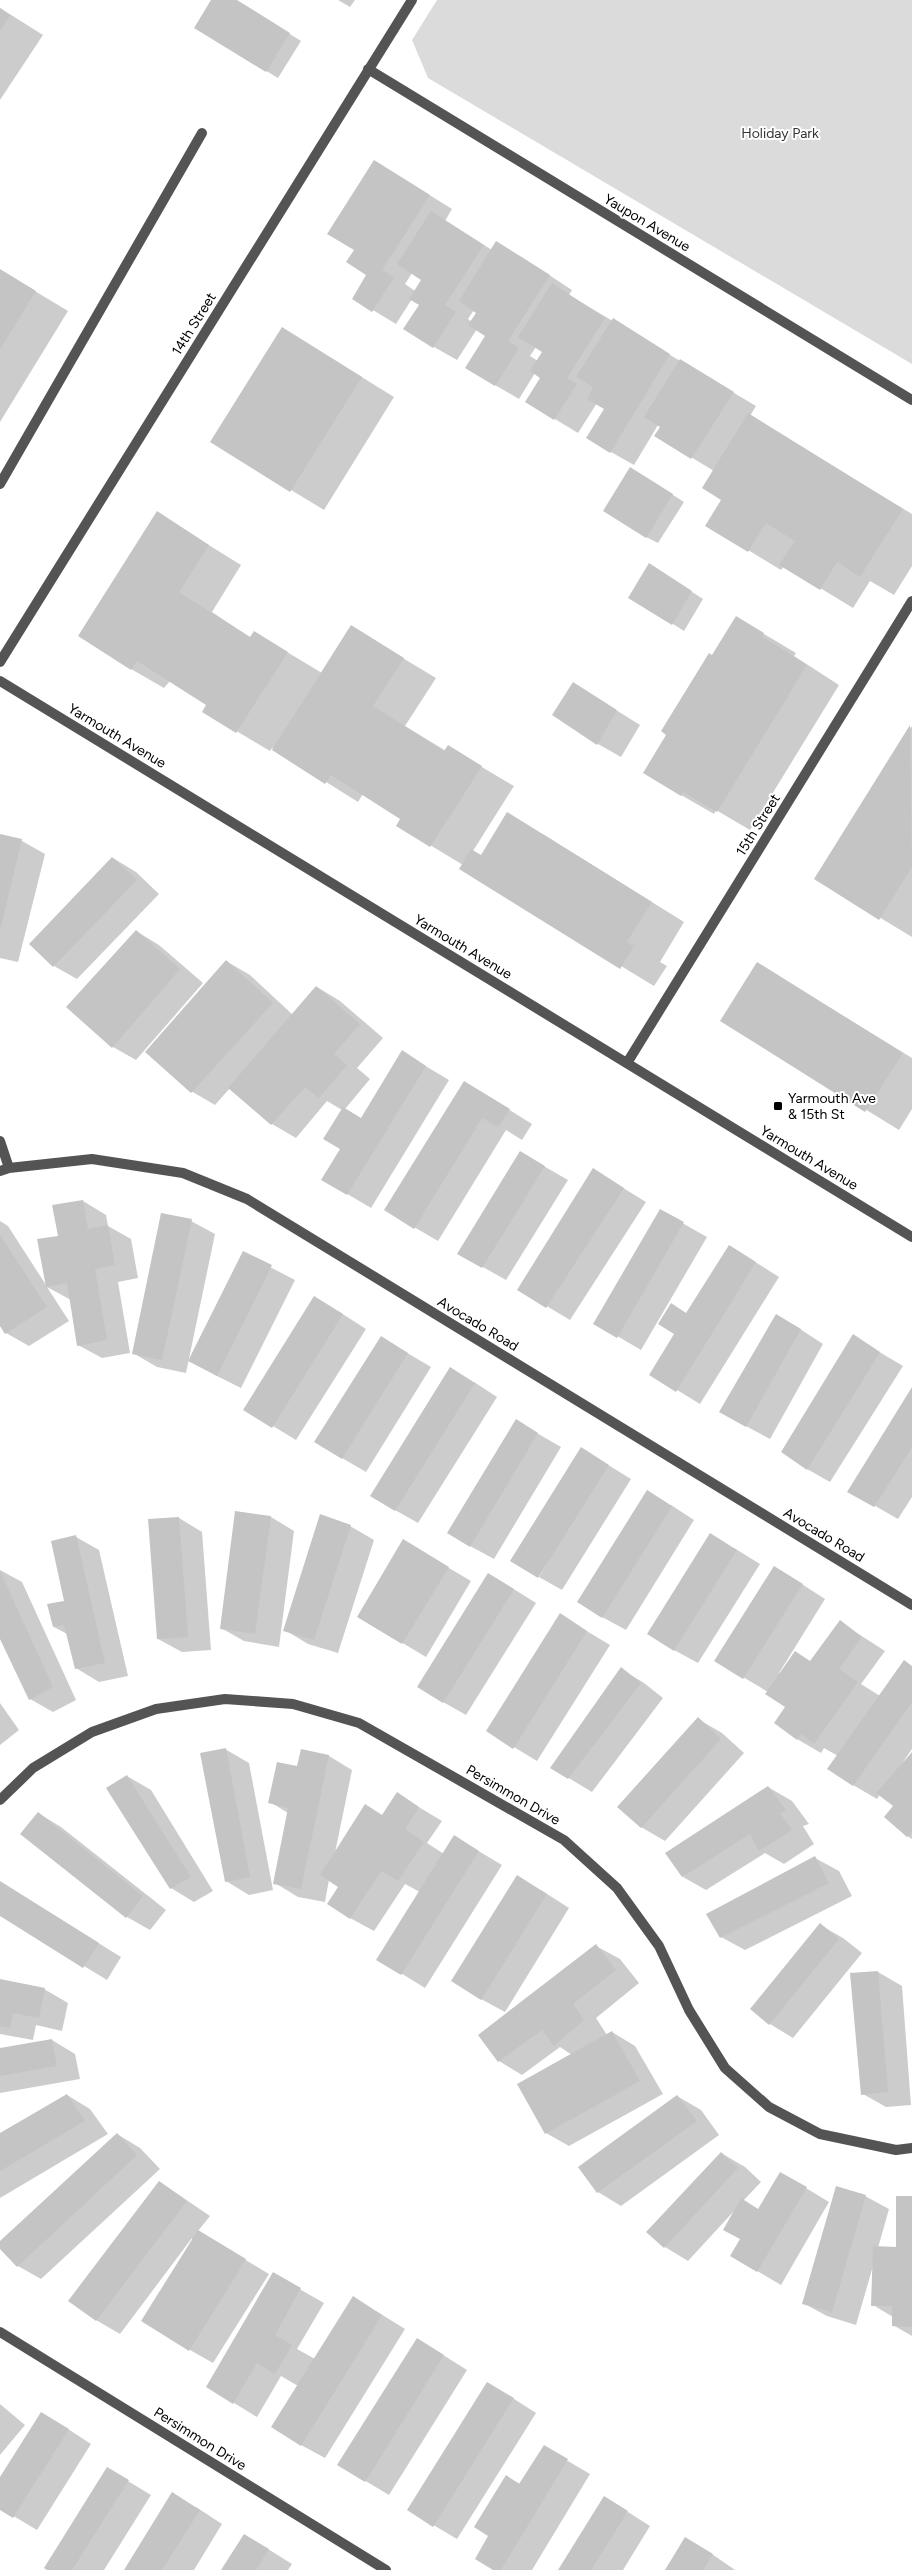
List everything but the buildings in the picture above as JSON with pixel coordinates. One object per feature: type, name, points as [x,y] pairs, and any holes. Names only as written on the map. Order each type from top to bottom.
[{"type":"street","name":"14th Street","points":[[0,662],[412,0]]},
{"type":"street","name":"Yaupon Avenue","points":[[368,69],[912,400]]},
{"type":"street","points":[[0,484],[202,133]]},
{"type":"street","name":"15th Street","points":[[627,1063],[912,601]]},
{"type":"street","name":"Yarmouth Avenue","points":[[0,680],[912,1236]]},
{"type":"street","points":[[0,1141],[4,1170]]},
{"type":"street","name":"Avocado Road","points":[[4,1170],[92,1159],[183,1173],[247,1200],[912,1605]]},
{"type":"street","name":"Persimmon Drive","points":[[0,1800],[33,1768],[92,1732],[156,1709],[225,1699],[293,1704],[359,1722],[564,1840],[616,1888],[658,1946],[688,2010],[725,2068],[769,2107],[820,2134],[896,2150],[912,2148]]},
{"type":"street","name":"Persimmon Drive","points":[[0,2332],[386,2570]]},
{"type":"green space","name":"Holiday Park","points":[[437,0],[912,0],[912,364],[428,78],[412,40]]},
{"type":"place","name":"Yarmouth Ave & 15th St","points":[[778,1106]]}]
